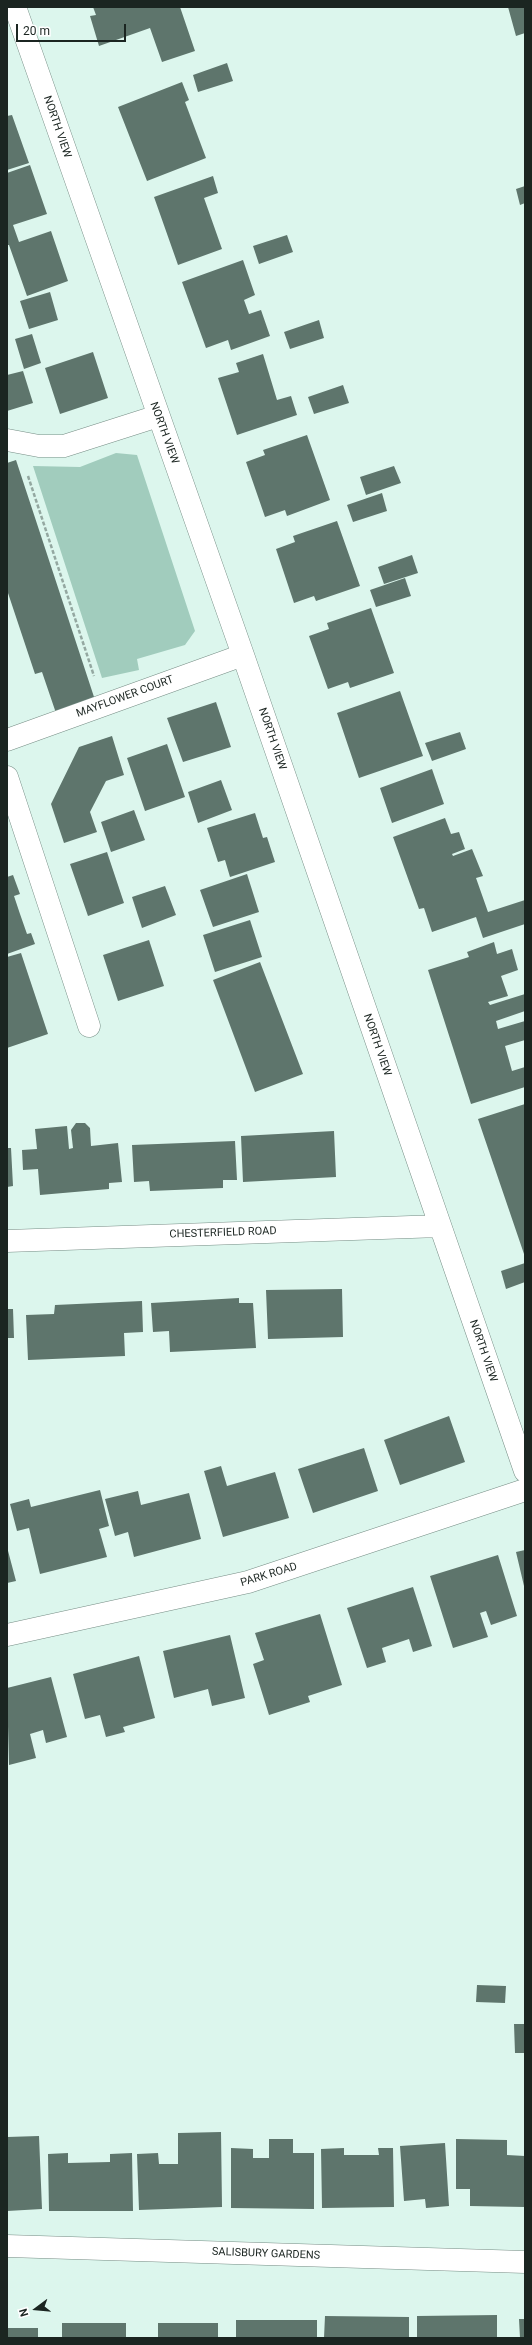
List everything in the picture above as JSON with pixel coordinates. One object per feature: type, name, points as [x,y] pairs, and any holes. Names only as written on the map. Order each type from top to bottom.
[{"type":"street","name":"NORTH VIEW","points":[[15,7],[243,655],[525,1471]]},
{"type":"street","points":[[12,441],[39,446],[64,446],[158,416]]},
{"type":"street","name":"MAYFLOWER COURT","points":[[7,740],[243,655]]},
{"type":"street","points":[[7,777],[89,1026]]},
{"type":"street","name":"CHESTERFIELD ROAD","points":[[7,1240],[440,1226]]},
{"type":"street","name":"PARK ROAD","points":[[7,1635],[248,1582],[525,1490]]},
{"type":"street","name":"SALISBURY GARDENS","points":[[7,2246],[525,2262]]},
{"type":"path","points":[[12,441],[104,705]]},
{"type":"green space","points":[[116,453],[137,455],[195,631],[185,645],[137,659],[139,670],[102,678],[33,466],[80,467]]},
{"type":"building","points":[[93,7],[180,7],[195,51],[162,62],[150,28],[99,46],[90,16],[96,15]]},
{"type":"building","points":[[508,7],[525,7],[525,33],[516,36]]},
{"type":"building","points":[[227,63],[233,81],[198,92],[193,75]]},
{"type":"building","points":[[182,82],[189,100],[185,102],[206,158],[147,181],[118,107]]},
{"type":"building","points":[[12,115],[29,163],[7,170],[7,116]]},
{"type":"building","points":[[30,165],[47,214],[13,225],[19,242],[51,231],[68,281],[27,296],[9,245],[7,245],[7,173]]},
{"type":"building","points":[[213,176],[218,193],[204,198],[222,249],[178,265],[154,197]]},
{"type":"building","points":[[525,186],[525,203],[520,205],[516,189]]},
{"type":"building","points":[[287,235],[293,252],[259,264],[253,246]]},
{"type":"building","points":[[243,260],[255,295],[244,300],[249,314],[261,310],[270,336],[231,350],[228,340],[206,348],[182,282]]},
{"type":"building","points":[[50,292],[58,320],[29,329],[20,301]]},
{"type":"building","points":[[319,320],[324,338],[290,349],[284,332]]},
{"type":"building","points":[[32,334],[41,363],[24,369],[15,339]]},
{"type":"building","points":[[93,352],[108,398],[60,414],[45,368]]},
{"type":"building","points":[[263,354],[277,400],[291,396],[297,415],[237,435],[218,378],[239,372],[236,363]]},
{"type":"building","points":[[23,371],[33,403],[7,411],[7,375]]},
{"type":"building","points":[[343,385],[349,403],[314,414],[308,397]]},
{"type":"building","points":[[307,435],[330,500],[287,516],[285,510],[265,517],[246,462],[265,455],[263,450]]},
{"type":"building","points":[[16,460],[96,703],[57,716],[42,672],[35,674],[7,590],[7,463]]},
{"type":"building","points":[[394,466],[401,483],[366,495],[360,477]]},
{"type":"building","points":[[382,493],[387,511],[353,522],[347,505]]},
{"type":"building","points":[[337,521],[360,586],[316,601],[314,596],[294,603],[276,549],[295,542],[293,536]]},
{"type":"building","points":[[412,555],[418,573],[384,584],[378,567]]},
{"type":"building","points":[[405,578],[411,596],[376,607],[370,590]]},
{"type":"building","points":[[371,608],[394,673],[350,688],[348,682],[328,689],[309,636],[329,629],[327,623]]},
{"type":"building","points":[[400,691],[423,756],[359,778],[337,713]]},
{"type":"building","points":[[216,702],[231,747],[183,762],[167,718]]},
{"type":"building","points":[[460,732],[466,749],[432,761],[425,743]]},
{"type":"building","points":[[112,736],[124,775],[106,781],[90,812],[97,832],[64,843],[51,804],[79,747]]},
{"type":"building","points":[[167,744],[185,797],[145,811],[127,758]]},
{"type":"building","points":[[432,769],[444,804],[392,823],[380,788]]},
{"type":"building","points":[[221,780],[232,810],[198,823],[188,792]]},
{"type":"building","points":[[134,810],[145,840],[111,852],[101,822]]},
{"type":"building","points":[[255,813],[263,838],[267,837],[275,862],[230,877],[225,860],[218,862],[207,828]]},
{"type":"building","points":[[445,818],[451,834],[459,832],[465,849],[452,854],[453,856],[472,849],[483,876],[476,878],[488,912],[525,900],[525,924],[483,938],[476,917],[432,932],[424,908],[419,909],[393,837]]},
{"type":"building","points":[[107,852],[124,903],[88,916],[70,864]]},
{"type":"building","points":[[247,874],[259,912],[213,927],[200,890]]},
{"type":"building","points":[[13,875],[20,894],[14,896],[27,934],[31,933],[35,944],[7,954],[7,877]]},
{"type":"building","points":[[165,886],[176,915],[142,928],[132,897]]},
{"type":"building","points":[[250,920],[262,957],[215,972],[203,935]]},
{"type":"building","points":[[149,940],[164,986],[118,1001],[103,955]]},
{"type":"building","points":[[494,942],[497,954],[512,949],[518,970],[501,976],[508,996],[488,1002],[490,1005],[525,994],[525,1011],[496,1021],[498,1029],[525,1021],[525,1040],[505,1046],[512,1071],[525,1067],[525,1087],[471,1104],[428,970],[469,957],[467,952]]},
{"type":"building","points":[[21,953],[48,1034],[7,1048],[7,957]]},
{"type":"building","points":[[260,962],[303,1074],[255,1092],[213,980]]},
{"type":"building","points":[[525,1104],[525,1253],[524,1254],[478,1119]]},
{"type":"building","points":[[76,1123],[85,1123],[90,1128],[91,1146],[118,1143],[122,1182],[109,1183],[109,1189],[40,1195],[38,1169],[23,1170],[22,1150],[37,1149],[35,1129],[67,1126],[69,1149],[73,1148],[71,1130]]},
{"type":"building","points":[[334,1131],[336,1177],[243,1182],[241,1136]]},
{"type":"building","points":[[235,1141],[237,1180],[223,1180],[223,1188],[150,1191],[149,1181],[134,1182],[132,1145]]},
{"type":"building","points":[[7,1148],[11,1148],[13,1186],[7,1187]]},
{"type":"building","points":[[525,1263],[525,1282],[506,1289],[501,1271]]},
{"type":"building","points":[[342,1289],[343,1337],[268,1339],[266,1290]]},
{"type":"building","points":[[239,1298],[239,1303],[253,1303],[256,1348],[170,1352],[169,1331],[153,1332],[151,1303]]},
{"type":"building","points":[[142,1301],[143,1332],[124,1333],[125,1356],[28,1360],[26,1315],[54,1314],[55,1305]]},
{"type":"building","points":[[7,1309],[13,1309],[14,1338],[7,1338]]},
{"type":"building","points":[[449,1416],[465,1462],[400,1485],[384,1440]]},
{"type":"building","points":[[364,1448],[378,1491],[313,1513],[298,1469]]},
{"type":"building","points":[[221,1466],[227,1486],[275,1472],[289,1518],[223,1537],[204,1471]]},
{"type":"building","points":[[100,1490],[109,1526],[99,1529],[107,1557],[40,1574],[29,1528],[17,1531],[10,1504],[29,1499],[31,1507]]},
{"type":"building","points":[[138,1491],[141,1505],[189,1493],[201,1539],[134,1557],[128,1532],[115,1536],[105,1499]]},
{"type":"building","points":[[7,1547],[16,1581],[7,1583]]},
{"type":"building","points":[[525,1550],[525,1586],[524,1586],[516,1552]]},
{"type":"building","points":[[498,1555],[517,1616],[491,1625],[486,1611],[480,1613],[488,1637],[453,1648],[430,1576]]},
{"type":"building","points":[[413,1587],[432,1646],[413,1652],[409,1639],[382,1648],[386,1662],[367,1668],[347,1608]]},
{"type":"building","points":[[320,1614],[342,1685],[308,1696],[310,1702],[269,1715],[253,1664],[264,1660],[255,1633]]},
{"type":"building","points":[[230,1635],[245,1698],[212,1706],[208,1689],[174,1698],[163,1651]]},
{"type":"building","points":[[139,1656],[155,1718],[123,1727],[125,1732],[106,1737],[100,1715],[85,1719],[73,1674]]},
{"type":"building","points":[[51,1677],[67,1737],[46,1743],[43,1730],[30,1734],[36,1758],[9,1765],[7,1688]]},
{"type":"building","points":[[477,1985],[506,1986],[505,2003],[476,2002]]},
{"type":"building","points":[[514,2024],[525,2024],[525,2053],[515,2053]]},
{"type":"building","points":[[221,2132],[222,2207],[139,2210],[137,2154],[158,2153],[159,2164],[178,2164],[178,2133]]},
{"type":"building","points":[[39,2136],[42,2209],[7,2211],[7,2137]]},
{"type":"building","points":[[269,2139],[293,2139],[293,2153],[314,2153],[314,2209],[231,2208],[231,2148],[253,2149],[253,2158],[269,2158]]},
{"type":"building","points":[[456,2139],[507,2140],[507,2155],[525,2156],[525,2207],[470,2206],[470,2189],[456,2189]]},
{"type":"building","points":[[445,2143],[449,2206],[426,2208],[425,2199],[404,2201],[400,2146]]},
{"type":"building","points":[[344,2148],[344,2155],[379,2155],[378,2148],[393,2148],[394,2207],[322,2208],[321,2149]]},
{"type":"building","points":[[68,2153],[68,2163],[110,2162],[110,2154],[132,2153],[133,2211],[49,2211],[48,2154]]},
{"type":"building","points":[[497,2315],[497,2338],[417,2338],[417,2316]]},
{"type":"building","points":[[325,2316],[409,2317],[409,2338],[324,2338]]},
{"type":"building","points":[[519,2319],[525,2319],[525,2338],[520,2338]]},
{"type":"building","points":[[236,2320],[317,2320],[317,2338],[236,2338]]},
{"type":"building","points":[[62,2323],[126,2323],[126,2338],[62,2338]]},
{"type":"building","points":[[158,2323],[218,2323],[218,2338],[158,2338]]},
{"type":"building","points":[[7,2328],[38,2328],[38,2338],[7,2338]]}]
